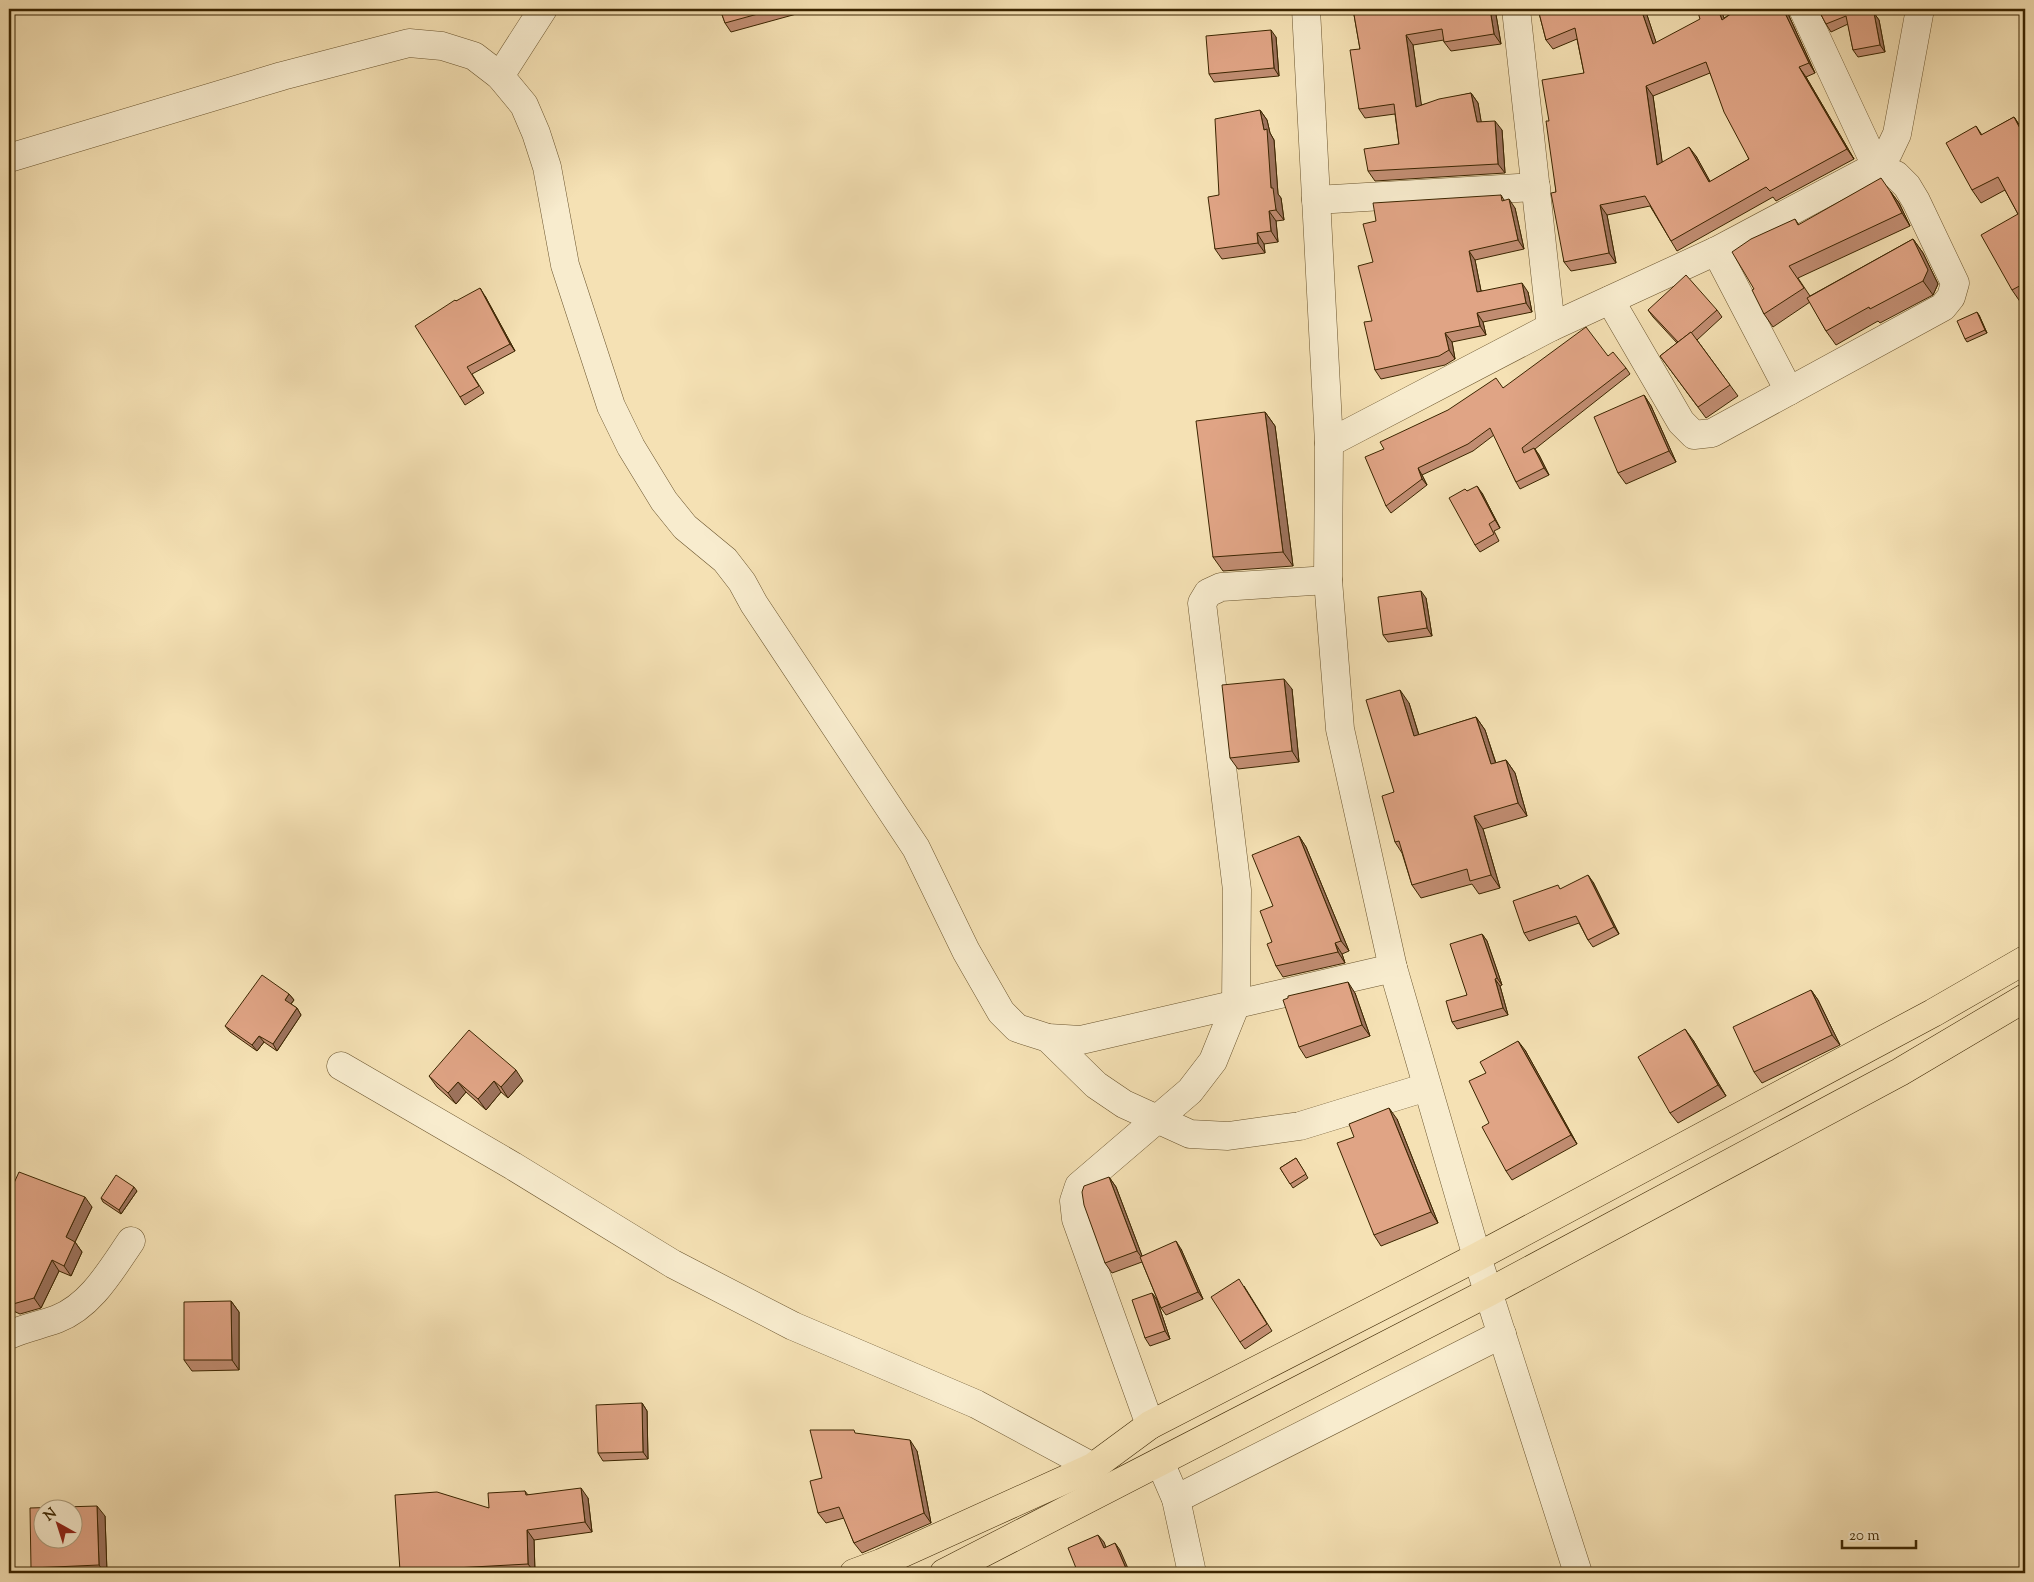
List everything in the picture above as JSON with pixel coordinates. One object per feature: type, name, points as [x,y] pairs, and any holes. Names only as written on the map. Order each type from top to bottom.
[{"type":"main road","points":[[854,1573],[882,1563],[1092,1467],[1150,1425],[1477,1257],[1933,1013],[2025,960]]},
{"type":"main road","points":[[944,1573],[1488,1292],[1900,1072],[2023,1004]]},
{"type":"street","points":[[500,76],[543,9]]},
{"type":"street","points":[[1306,9],[1329,443],[1328,580],[1340,729],[1393,968],[1477,1257],[1578,1573]]},
{"type":"street","points":[[1516,9],[1551,326]]},
{"type":"street","points":[[1610,300],[1681,422],[1694,435],[1712,433],[1943,307],[1951,297],[1955,283],[1916,201],[1907,186],[1896,176],[1876,166],[1803,9]]},
{"type":"street","points":[[1329,443],[1551,326],[1716,250],[1876,166],[1888,153],[1897,134],[1920,9]]},
{"type":"street","points":[[9,158],[282,76],[410,43],[442,46],[474,56],[500,76],[524,105],[536,133],[547,167],[565,266],[611,406],[631,447],[664,501],[680,521],[724,560],[742,582],[754,604],[916,848],[966,951],[1001,1012],[1017,1028],[1048,1038],[1081,1040],[1393,968]]},
{"type":"street","points":[[1316,200],[1536,187]]},
{"type":"street","points":[[1716,250],[1789,391]]},
{"type":"street","points":[[1150,1425],[1076,1219],[1074,1201],[1080,1186],[1190,1091],[1213,1060],[1236,1004],[1237,890],[1202,602],[1208,593],[1220,587],[1328,580]]},
{"type":"street","points":[[1998,976],[2023,1004]]},
{"type":"street","points":[[1048,1038],[1096,1085],[1124,1104],[1190,1134],[1228,1136],[1300,1126],[1427,1087]]},
{"type":"street","points":[[341,1066],[513,1166],[673,1264],[793,1326],[976,1404],[1092,1467]]},
{"type":"street","points":[[9,1335],[58,1319],[74,1310],[94,1293],[131,1241]]},
{"type":"street","points":[[1176,1499],[1502,1334]]},
{"type":"street","points":[[1160,1462],[1176,1499],[1192,1573]]},
{"type":"building","points":[[720,9],[776,9],[725,23]]},
{"type":"building","points":[[1353,9],[1490,9],[1494,34],[1444,42],[1442,29],[1406,35],[1416,107],[1439,99],[1471,93],[1477,122],[1495,121],[1498,164],[1368,171],[1364,149],[1399,144],[1394,104],[1359,109],[1350,50],[1360,49]]},
{"type":"building","points":[[1538,9],[1641,9],[1653,44],[1700,19],[1697,9],[1718,9],[1722,20],[1738,9],[1783,9],[1809,63],[1799,67],[1847,149],[1770,191],[1766,187],[1671,241],[1645,196],[1600,205],[1609,253],[1564,262],[1551,193],[1556,192],[1546,121],[1549,121],[1542,80],[1584,73],[1575,28],[1546,40]],"holes":[[[1706,62],[1724,112],[1749,159],[1709,182],[1689,147],[1657,165],[1646,86]]]},
{"type":"building","points":[[1818,9],[1868,9],[1870,14],[1874,13],[1880,45],[1853,50],[1846,16],[1826,24]]},
{"type":"building","points":[[1271,30],[1274,68],[1209,74],[1206,36]]},
{"type":"building","points":[[1260,110],[1264,130],[1267,129],[1271,188],[1273,188],[1276,210],[1269,211],[1271,231],[1257,233],[1258,243],[1215,249],[1208,197],[1219,195],[1215,119]]},
{"type":"building","points":[[2014,117],[2025,138],[2025,283],[2012,290],[1981,235],[2018,214],[1998,177],[1972,190],[1946,143],[1976,126],[1981,135]]},
{"type":"building","points":[[1881,178],[1902,213],[1789,266],[1804,288],[1764,314],[1752,290],[1754,289],[1732,252],[1751,239],[1795,219],[1798,225]]},
{"type":"building","points":[[1501,195],[1502,201],[1509,199],[1518,240],[1469,251],[1477,292],[1522,283],[1526,303],[1477,313],[1480,326],[1445,333],[1449,350],[1439,356],[1375,370],[1364,322],[1372,321],[1358,266],[1373,262],[1363,224],[1376,221],[1373,203]]},
{"type":"building","points":[[1913,239],[1928,270],[1923,281],[1870,309],[1869,307],[1826,331],[1807,298]]},
{"type":"building","points":[[1686,275],[1717,310],[1678,342],[1648,310]]},
{"type":"building","points":[[480,288],[510,344],[467,367],[479,386],[460,397],[415,326],[455,300]]},
{"type":"building","points":[[1977,312],[1985,330],[1965,339],[1957,321]]},
{"type":"building","points":[[1586,327],[1608,356],[1613,352],[1626,368],[1522,448],[1524,453],[1534,448],[1544,468],[1516,482],[1490,428],[1468,444],[1418,468],[1422,479],[1386,506],[1365,457],[1384,449],[1380,442],[1448,410],[1496,378],[1503,388]]},
{"type":"building","points":[[1691,332],[1730,385],[1698,407],[1660,356]]},
{"type":"building","points":[[1644,395],[1669,451],[1618,473],[1594,417]]},
{"type":"building","points":[[1265,412],[1283,552],[1213,557],[1196,421]]},
{"type":"building","points":[[1477,486],[1495,520],[1489,524],[1494,534],[1475,545],[1449,498],[1465,489],[1467,491]]},
{"type":"building","points":[[1421,591],[1427,628],[1383,635],[1378,597]]},
{"type":"building","points":[[1284,679],[1292,751],[1230,758],[1222,685]]},
{"type":"building","points":[[1400,690],[1414,736],[1476,717],[1491,764],[1506,760],[1518,803],[1474,816],[1491,875],[1470,881],[1467,869],[1412,885],[1399,841],[1395,842],[1382,796],[1394,792],[1366,700]]},
{"type":"building","points":[[1299,836],[1341,941],[1335,943],[1338,952],[1276,966],[1267,944],[1272,942],[1260,911],[1273,906],[1252,855]]},
{"type":"building","points":[[1588,875],[1614,927],[1588,940],[1576,916],[1524,933],[1513,901],[1558,885],[1560,889]]},
{"type":"building","points":[[1482,934],[1497,978],[1495,979],[1503,1008],[1452,1022],[1446,1001],[1467,995],[1450,944]]},
{"type":"building","points":[[262,975],[289,994],[285,1000],[297,1008],[273,1044],[259,1036],[252,1045],[225,1026]]},
{"type":"building","points":[[1348,982],[1362,1025],[1299,1047],[1283,1000],[1288,998],[1288,996]]},
{"type":"building","points":[[1811,990],[1832,1035],[1754,1072],[1733,1027]]},
{"type":"building","points":[[1685,1029],[1718,1085],[1670,1113],[1638,1057]]},
{"type":"building","points":[[469,1030],[516,1070],[501,1087],[494,1081],[478,1099],[458,1082],[448,1093],[429,1076]]},
{"type":"building","points":[[1518,1041],[1571,1135],[1506,1171],[1482,1127],[1489,1123],[1469,1081],[1486,1073],[1480,1062]]},
{"type":"building","points":[[1389,1108],[1431,1212],[1374,1235],[1337,1143],[1354,1137],[1349,1124]]},
{"type":"building","points":[[1296,1158],[1306,1174],[1290,1184],[1280,1168]]},
{"type":"building","points":[[19,1172],[85,1197],[66,1237],[75,1242],[64,1266],[52,1260],[34,1298],[13,1304],[9,1302],[9,1194]]},
{"type":"building","points":[[116,1175],[134,1187],[119,1210],[101,1198]]},
{"type":"building","points":[[1109,1177],[1137,1251],[1105,1263],[1084,1205],[1082,1192],[1084,1186]]},
{"type":"building","points":[[1176,1241],[1198,1292],[1161,1308],[1140,1257]]},
{"type":"building","points":[[1239,1279],[1267,1324],[1240,1342],[1211,1297]]},
{"type":"building","points":[[1152,1293],[1165,1331],[1145,1338],[1132,1300]]},
{"type":"building","points":[[231,1301],[232,1360],[184,1360],[184,1302]]},
{"type":"building","points":[[642,1403],[643,1452],[598,1453],[596,1405]]},
{"type":"building","points":[[810,1430],[854,1430],[855,1433],[910,1440],[924,1513],[854,1543],[839,1507],[818,1513],[810,1481],[822,1478]]},
{"type":"building","points":[[581,1488],[585,1522],[527,1530],[528,1564],[400,1571],[395,1495],[437,1492],[489,1508],[488,1493],[525,1491],[526,1495]]},
{"type":"building","points":[[82,1506],[97,1506],[99,1565],[31,1568],[30,1508],[32,1508],[32,1550],[82,1550]]},
{"type":"building","points":[[1098,1535],[1104,1548],[1115,1543],[1128,1573],[1078,1573],[1068,1548]]}]
